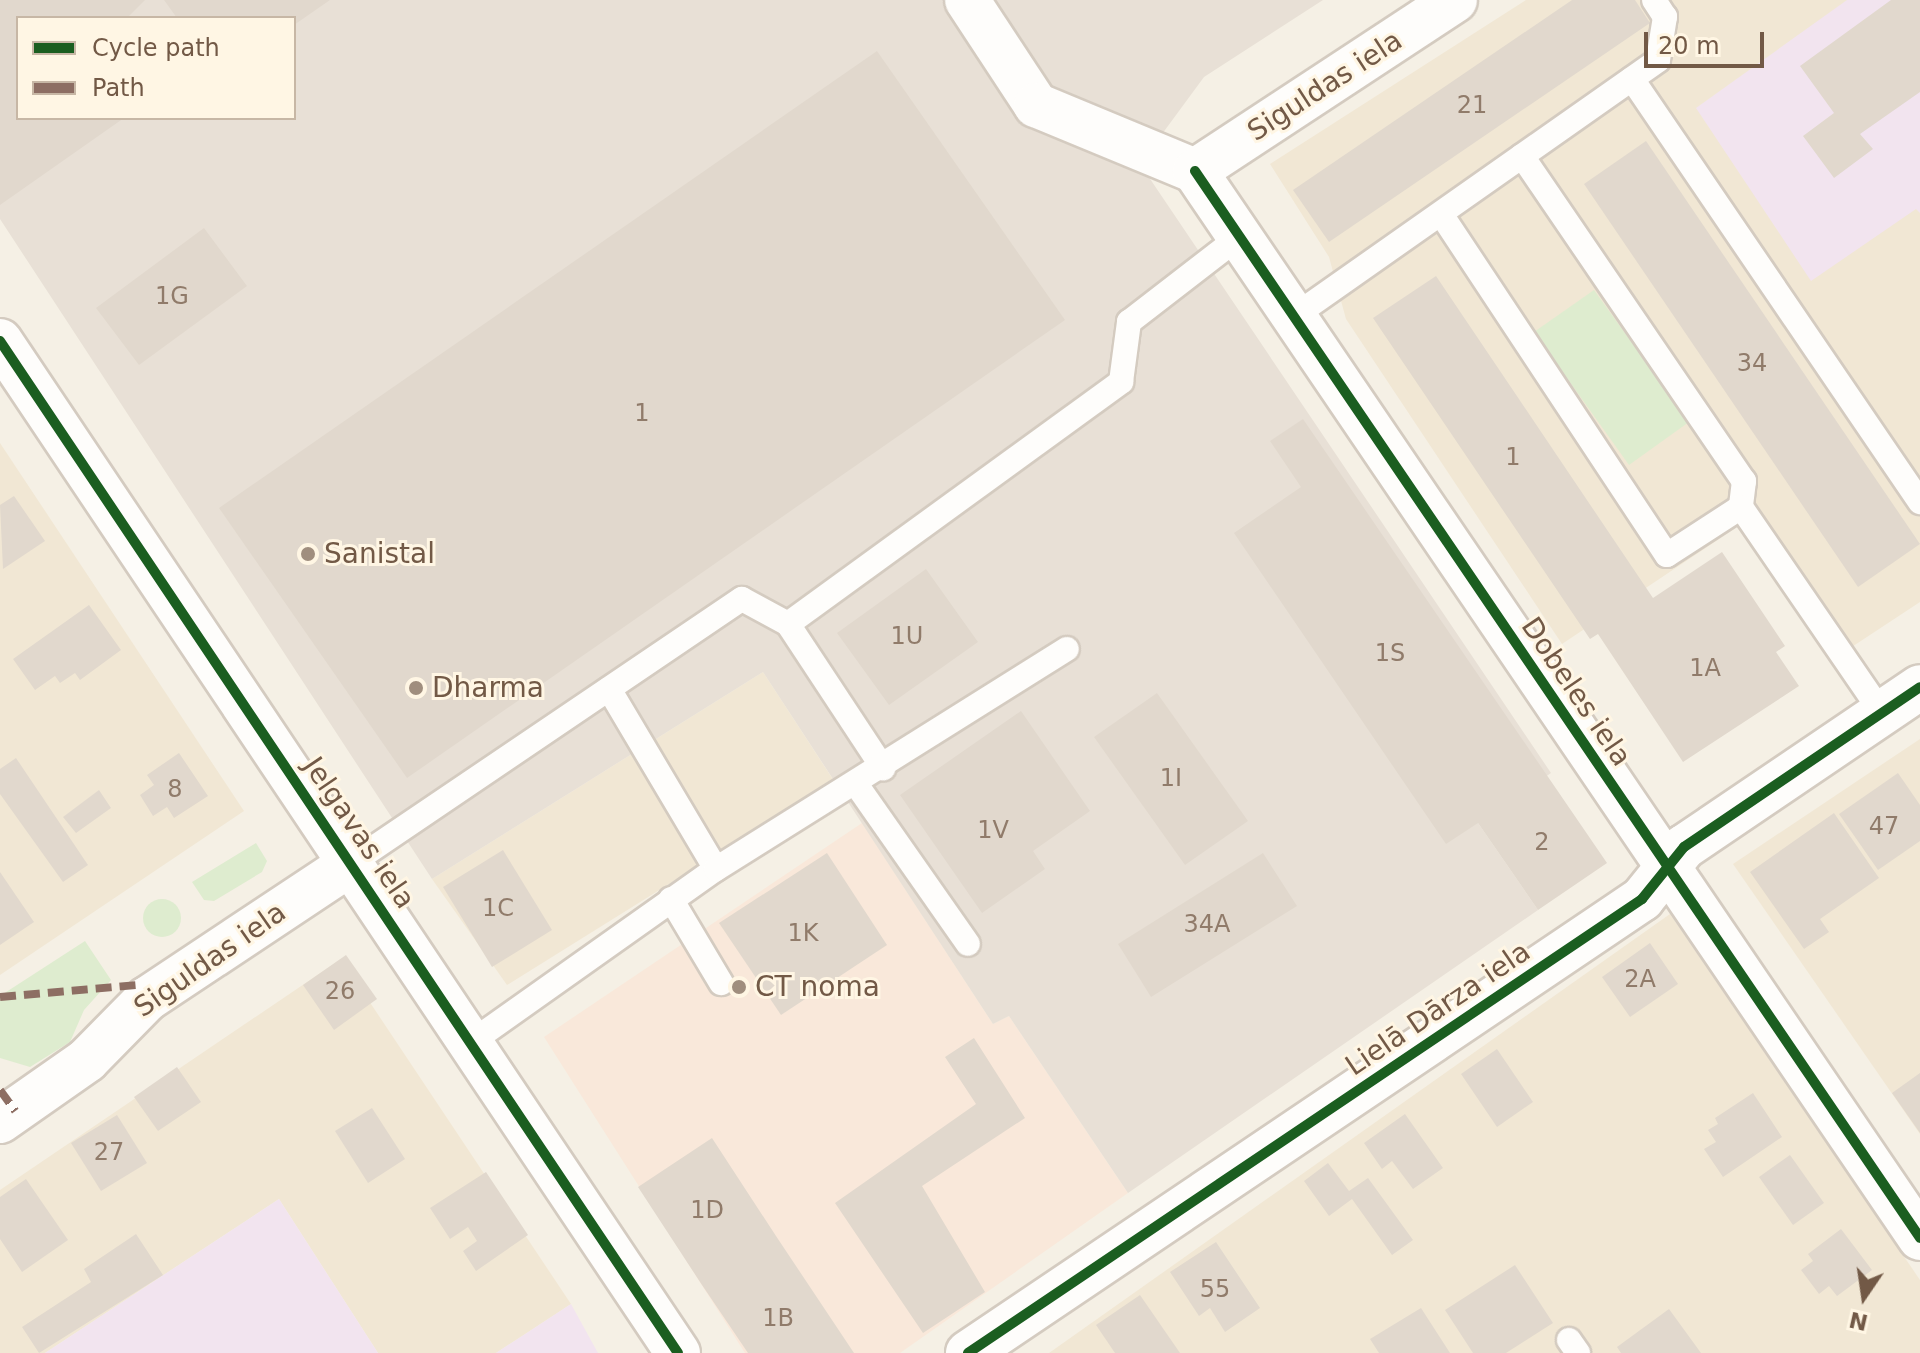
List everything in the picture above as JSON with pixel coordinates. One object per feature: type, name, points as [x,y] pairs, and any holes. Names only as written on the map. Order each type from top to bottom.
[{"type":"street","points":[[967,0],[1036,105],[1195,171]]},
{"type":"street","name":"Siguldas iela","points":[[1195,171],[1455,0]]},
{"type":"street","name":"Dobeles iela","points":[[1195,171],[1665,871],[1920,1238]]},
{"type":"street","name":"Jelgavas iela","points":[[0,341],[678,1353]]},
{"type":"street","name":"Lielā Dārza iela","points":[[968,1353],[1642,899],[1684,847],[1920,687]]},
{"type":"street","name":"Siguldas iela","points":[[5,1107],[87,1060],[147,999],[350,864]]},
{"type":"lane","points":[[1293,317],[1658,60],[1665,17],[1654,0]]},
{"type":"lane","points":[[1632,79],[1920,502]]},
{"type":"lane","points":[[1522,156],[1744,481],[1741,507],[1882,713]]},
{"type":"lane","points":[[1441,214],[1667,555],[1741,507]]},
{"type":"lane","points":[[788,624],[1121,382],[1129,322],[1239,237]]},
{"type":"lane","points":[[350,864],[742,599],[788,624],[883,768]]},
{"type":"lane","points":[[470,1043],[716,869],[883,768],[1067,649]]},
{"type":"lane","points":[[609,689],[716,869]]},
{"type":"lane","points":[[856,784],[968,944]]},
{"type":"lane","points":[[671,899],[721,983]]},
{"type":"shaded area","points":[[0,0],[1323,0],[1204,77],[1140,164],[1551,773],[1478,823],[1538,910],[1128,1193],[1009,1016],[993,1024],[763,672],[432,879],[0,219]]},
{"type":"shaded area","points":[[1526,0],[1920,0],[1920,602],[1832,660],[1737,527],[1562,644],[1346,319],[1329,257],[1270,164]]},
{"type":"shaded area","points":[[1847,0],[1920,0],[1920,213],[1916,209],[1811,281],[1696,108]]},
{"type":"shaded area","points":[[0,443],[244,811],[0,975]]},
{"type":"shaded area","points":[[763,672],[834,781],[507,985],[432,879]]},
{"type":"shaded area","points":[[1920,739],[1920,1134],[1733,864]]},
{"type":"shaded area","points":[[862,823],[993,1024],[1009,1016],[1128,1193],[900,1353],[745,1353],[544,1037]]},
{"type":"shaded area","points":[[1670,914],[1920,1280],[1920,1353],[1049,1353]]},
{"type":"shaded area","points":[[341,959],[571,1304],[496,1353],[378,1353],[279,1199],[45,1353],[0,1353],[0,1190]]},
{"type":"shaded area","points":[[279,1199],[378,1353],[45,1353]]},
{"type":"shaded area","points":[[571,1304],[598,1353],[496,1353]]},
{"type":"green space","points":[[1594,290],[1689,422],[1629,465],[1534,332]]},
{"type":"green space","points":[[256,843],[267,861],[262,872],[214,901],[204,900],[192,882]]},
{"type":"green space","points":[[162,899],[175,905],[181,918],[175,931],[162,937],[149,931],[143,918],[149,905]]},
{"type":"green space","points":[[85,941],[111,980],[84,1010],[70,1042],[30,1067],[0,1058],[0,996]]},
{"type":"building","points":[[0,0],[145,0],[129,16],[16,16],[16,120],[121,120],[0,205]]},
{"type":"building","points":[[164,0],[330,0],[296,24],[296,16],[176,16]]},
{"type":"building","points":[[1572,0],[1635,0],[1650,23],[1329,242],[1293,190]]},
{"type":"building","points":[[1891,0],[1920,0],[1920,92],[1860,134],[1873,149],[1834,178],[1803,136],[1834,113],[1800,66]]},
{"type":"building","points":[[877,51],[1065,320],[407,778],[219,508]]},
{"type":"building","points":[[1646,141],[1920,544],[1858,587],[1584,184]]},
{"type":"building","points":[[204,228],[247,286],[139,365],[96,308]]},
{"type":"building","points":[[1436,276],[1653,598],[1722,552],[1785,646],[1776,652],[1799,686],[1683,762],[1598,634],[1590,639],[1373,318]]},
{"type":"building","points":[[1303,419],[1607,863],[1538,910],[1478,823],[1446,844],[1234,533],[1301,487],[1270,441]]},
{"type":"building","points":[[14,496],[45,541],[3,569],[0,505]]},
{"type":"building","points":[[926,569],[978,642],[889,705],[837,633]]},
{"type":"building","points":[[89,605],[121,650],[80,680],[75,673],[60,683],[55,676],[35,690],[13,659]]},
{"type":"building","points":[[1157,693],[1248,821],[1185,865],[1094,737]]},
{"type":"building","points":[[1021,711],[1090,811],[1033,851],[1045,869],[982,913],[900,795]]},
{"type":"building","points":[[179,753],[208,796],[174,818],[167,807],[153,816],[140,795],[154,785],[147,775]]},
{"type":"building","points":[[16,758],[88,865],[63,882],[0,794],[0,769]]},
{"type":"building","points":[[1898,773],[1920,805],[1920,841],[1878,870],[1839,814]]},
{"type":"building","points":[[99,790],[111,808],[76,833],[63,817]]},
{"type":"building","points":[[1834,813],[1879,878],[1820,919],[1829,932],[1804,949],[1750,872]]},
{"type":"building","points":[[503,850],[552,930],[492,967],[443,887]]},
{"type":"building","points":[[827,853],[887,945],[781,1015],[719,923]]},
{"type":"building","points":[[1263,853],[1297,906],[1151,997],[1118,944]]},
{"type":"building","points":[[0,872],[34,922],[0,945]]},
{"type":"building","points":[[1650,943],[1678,984],[1630,1017],[1602,977]]},
{"type":"building","points":[[346,955],[377,999],[334,1030],[303,985]]},
{"type":"building","points":[[974,1038],[1025,1118],[922,1186],[985,1292],[923,1333],[835,1203],[976,1104],[945,1057]]},
{"type":"building","points":[[1497,1049],[1533,1102],[1497,1127],[1461,1074]]},
{"type":"building","points":[[177,1067],[201,1102],[158,1131],[134,1097]]},
{"type":"building","points":[[1920,1073],[1920,1133],[1892,1093]]},
{"type":"building","points":[[1753,1093],[1782,1137],[1723,1177],[1704,1149],[1716,1142],[1708,1130],[1718,1124],[1715,1118]]},
{"type":"building","points":[[372,1108],[405,1159],[368,1183],[335,1131]]},
{"type":"building","points":[[1405,1114],[1443,1168],[1413,1189],[1392,1161],[1382,1169],[1364,1143]]},
{"type":"building","points":[[117,1115],[147,1163],[101,1191],[71,1143]]},
{"type":"building","points":[[712,1138],[854,1353],[748,1353],[702,1285],[638,1187]]},
{"type":"building","points":[[1790,1155],[1824,1203],[1793,1225],[1759,1177]]},
{"type":"building","points":[[1328,1163],[1349,1191],[1368,1178],[1413,1240],[1392,1255],[1352,1199],[1329,1216],[1304,1181]]},
{"type":"building","points":[[486,1172],[528,1235],[476,1271],[463,1251],[477,1241],[468,1227],[450,1239],[430,1208]]},
{"type":"building","points":[[26,1179],[68,1240],[22,1272],[0,1239],[0,1197]]},
{"type":"building","points":[[1841,1229],[1872,1270],[1837,1296],[1829,1286],[1819,1294],[1801,1270],[1813,1261],[1808,1254]]},
{"type":"building","points":[[136,1234],[163,1275],[39,1353],[22,1327],[91,1282],[84,1269]]},
{"type":"building","points":[[1216,1242],[1260,1308],[1225,1332],[1210,1308],[1199,1316],[1170,1272]]},
{"type":"building","points":[[1515,1265],[1553,1323],[1506,1353],[1473,1353],[1445,1310]]},
{"type":"building","points":[[1140,1295],[1180,1353],[1115,1353],[1096,1325]]},
{"type":"building","points":[[1421,1308],[1450,1353],[1379,1353],[1370,1339]]},
{"type":"building","points":[[1669,1309],[1701,1353],[1621,1353],[1617,1347]]},
{"type":"marked path","points":[[0,997],[138,985]]},
{"type":"marked path","points":[[0,1090],[15,1111]]},
{"type":"cycle path","points":[[1195,171],[1920,1238]]},
{"type":"cycle path","points":[[0,341],[678,1353]]},
{"type":"cycle path","points":[[968,1353],[1642,899],[1684,847],[1920,687]]},
{"type":"place","name":"Sanistal","points":[[308,554]]},
{"type":"place","name":"Dharma","points":[[416,688]]},
{"type":"place","name":"CT noma","points":[[739,987]]}]
